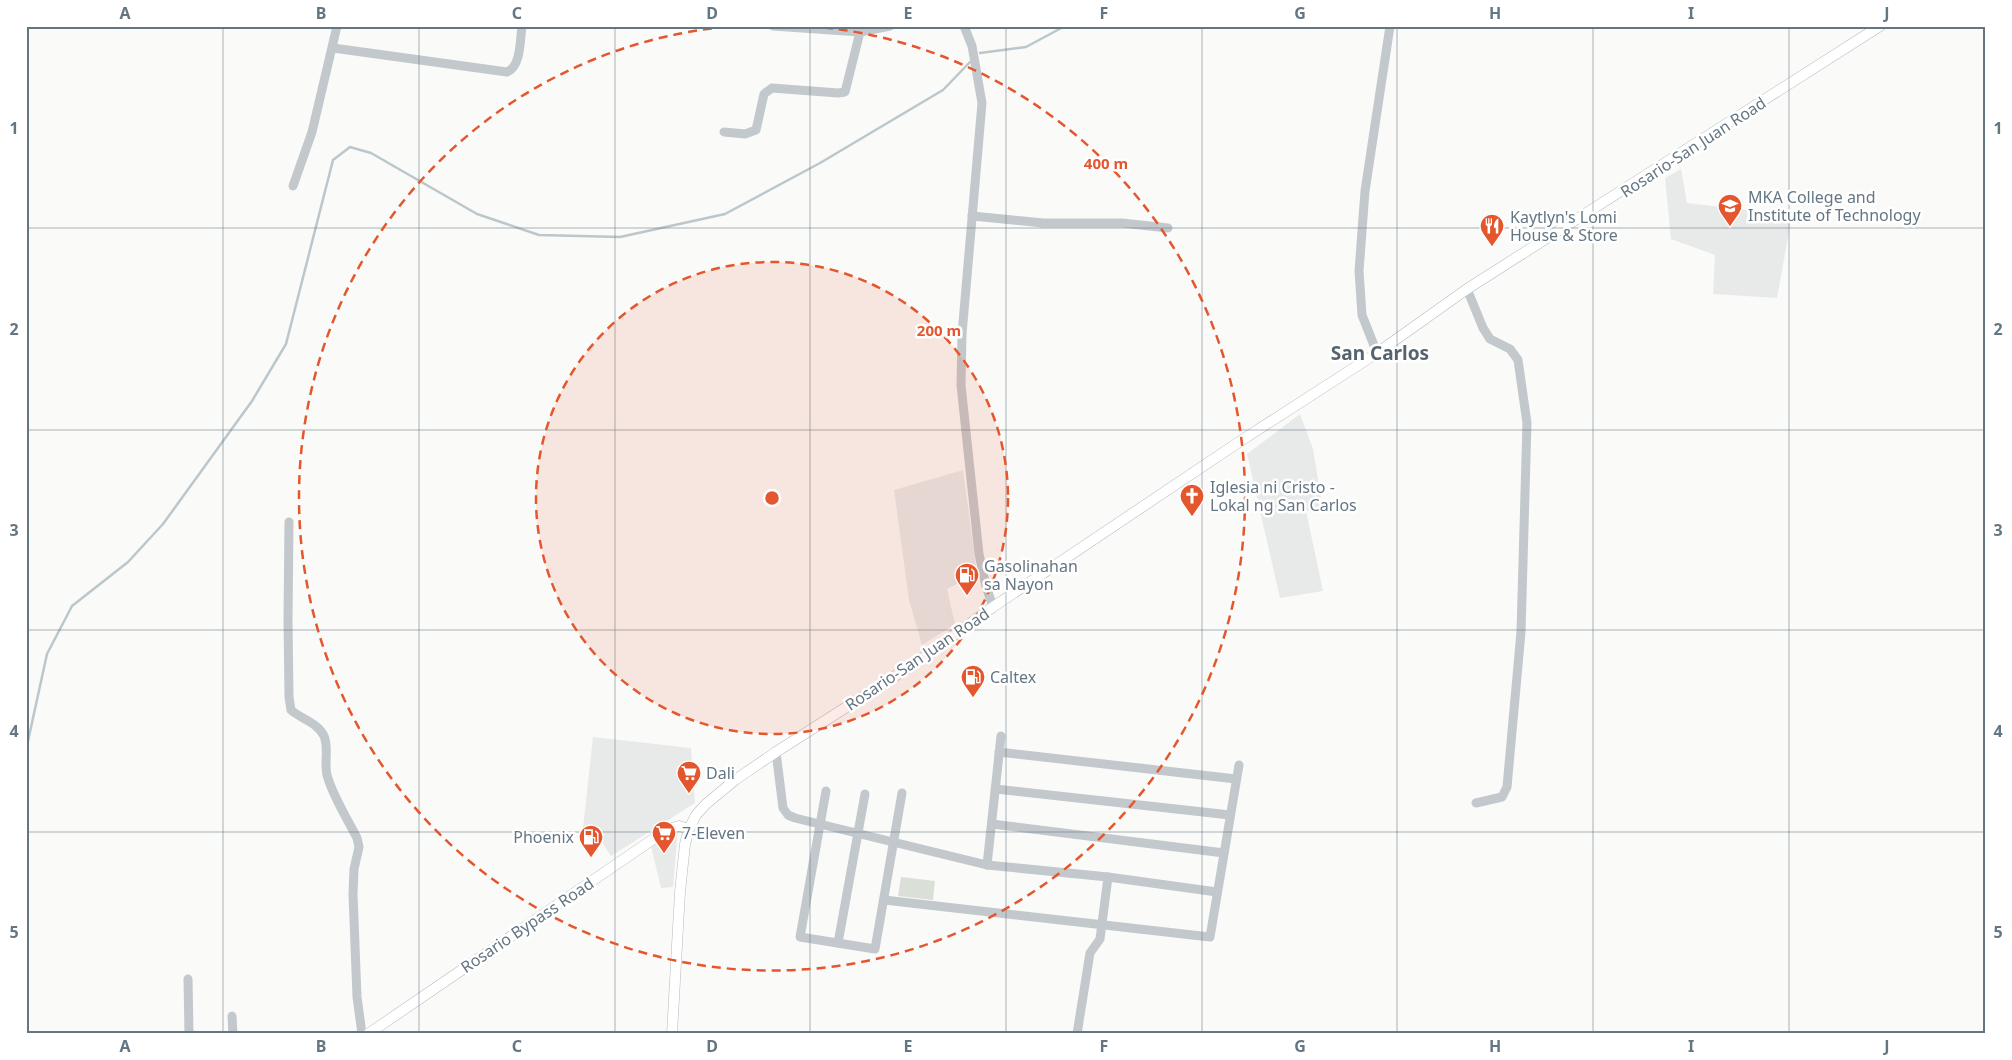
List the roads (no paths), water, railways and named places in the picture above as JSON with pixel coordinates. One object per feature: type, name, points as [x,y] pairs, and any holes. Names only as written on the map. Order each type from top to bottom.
[{"type":"main road","name":"Rosario-San Juan Road","points":[[672,1034],[685,844],[689,829],[696,815],[706,804],[735,780],[776,752],[914,664],[994,607],[1242,440],[1377,353],[1467,289],[1880,26]]},
{"type":"main road","name":"Rosario Bypass Road","points":[[368,1034],[668,829],[679,826],[689,829]]},
{"type":"street","points":[[293,186],[312,132],[337,26]]},
{"type":"street","points":[[333,48],[507,72],[513,70],[516,64],[522,26]]},
{"type":"street","points":[[773,26],[860,32],[890,26]]},
{"type":"street","points":[[964,26],[972,46],[982,103],[962,334],[962,385],[979,554],[986,586],[994,607]]},
{"type":"street","points":[[1377,353],[1362,315],[1358,271],[1366,191],[1390,26]]},
{"type":"street","points":[[724,132],[745,134],[756,130],[764,94],[772,88],[845,92],[860,32]]},
{"type":"street","points":[[972,216],[1043,223],[1122,223],[1168,228]]},
{"type":"street","points":[[1467,289],[1483,328],[1490,339],[1510,349],[1518,360],[1527,423],[1521,632],[1507,787],[1502,797],[1476,802]]},
{"type":"street","points":[[290,522],[288,619],[290,703],[291,710],[314,723],[324,735],[326,772],[357,838],[359,847],[354,869],[353,894],[357,997],[362,1034]]},
{"type":"street","points":[[987,865],[1001,736]]},
{"type":"street","points":[[776,752],[783,808],[788,815],[987,865],[1108,877],[1217,892]]},
{"type":"street","points":[[1000,752],[1236,779]]},
{"type":"street","points":[[884,900],[1210,936],[1239,764]]},
{"type":"street","points":[[996,789],[1230,815]]},
{"type":"street","points":[[826,791],[800,936],[875,949],[902,793]]},
{"type":"street","points":[[838,943],[865,794]]},
{"type":"street","points":[[992,824],[1224,853]]},
{"type":"street","points":[[1077,1034],[1090,952],[1100,939],[1108,877]]},
{"type":"street","points":[[188,979],[188,1034]]},
{"type":"street","points":[[232,1016],[233,1034]]},
{"type":"waterway","points":[[980,53],[1026,47],[1065,26]]},
{"type":"waterway","points":[[26,750],[47,654],[72,606],[128,562],[163,524],[252,401],[286,344],[333,160],[350,147],[371,153],[477,214],[539,235],[620,237],[725,214],[820,163],[943,90],[970,62]]},
{"type":"place","name":"MKA College and Institute of Technology","points":[[1730,227]]},
{"type":"place","name":"Kaytlyn's Lomi House & Store","points":[[1492,247]]},
{"type":"place","name":"Iglesia ni Cristo - Lokal ng San Carlos","points":[[1192,517]]},
{"type":"place","name":"Gasolinahan sa Nayon","points":[[967,596]]},
{"type":"place","name":"Caltex","points":[[973,698]]},
{"type":"place","name":"Dali","points":[[689,794]]},
{"type":"place","name":"7-Eleven","points":[[664,854]]},
{"type":"place","name":"Phoenix","points":[[591,858]]},
{"type":"district","name":"San Carlos","points":[[1380,353]]}]
